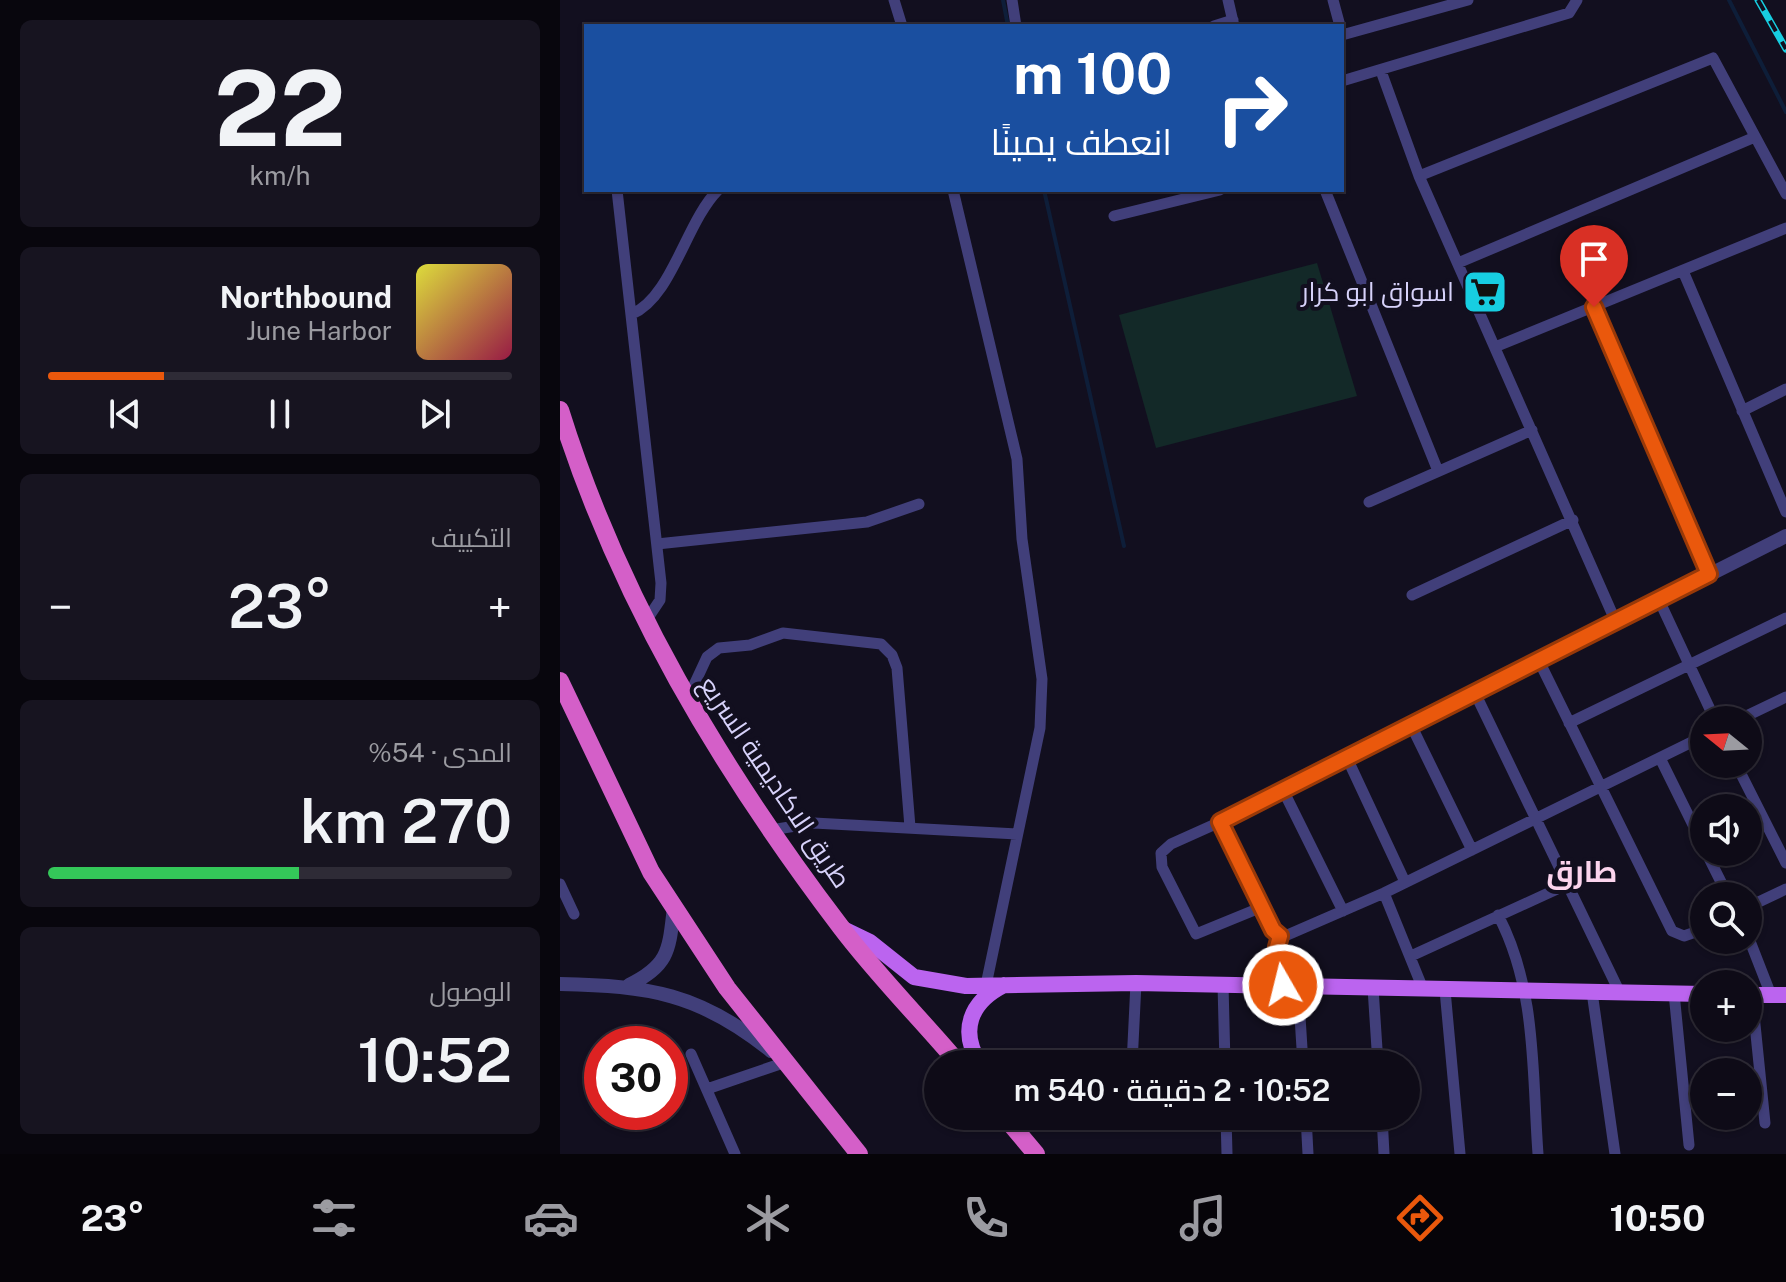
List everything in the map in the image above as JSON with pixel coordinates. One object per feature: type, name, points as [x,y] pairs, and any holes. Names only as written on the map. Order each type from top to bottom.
[{"type":"highway","name":"طريق الاكاديمية السريع","points":[[560,410],[580,468],[646,621],[687,701],[771,830],[841,928],[947,1050]]},
{"type":"highway","points":[[560,681],[640,854],[727,988],[781,1060],[859,1154]]},
{"type":"highway","points":[[1016,1130],[1036,1154]]},
{"type":"main road","points":[[841,928],[863,937],[914,977],[943,984],[1223,984],[1690,994]]},
{"type":"main road","points":[[973,1050],[969,1041],[969,1021],[978,1003],[1009,983]]},
{"type":"street","points":[[894,0],[901,24]]},
{"type":"street","points":[[1012,0],[1016,24]]},
{"type":"street","points":[[1228,0],[1234,23]]},
{"type":"street","points":[[1333,0],[1339,24]]},
{"type":"street","points":[[1344,33],[1468,0]]},
{"type":"street","points":[[1344,80],[1569,13],[1577,0]]},
{"type":"street","points":[[1419,176],[1713,58],[1786,194]]},
{"type":"street","points":[[1381,71],[1419,176],[1615,620]]},
{"type":"street","points":[[1458,263],[1755,137]]},
{"type":"street","points":[[617,192],[662,592],[646,621]]},
{"type":"street","points":[[632,314],[656,295],[689,231],[717,192]]},
{"type":"street","points":[[953,192],[1017,459],[1022,539],[1042,679],[1040,728],[986,985]]},
{"type":"street","points":[[1114,216],[1212,192]]},
{"type":"street","points":[[1326,192],[1438,471]]},
{"type":"street","points":[[1495,347],[1786,228]]},
{"type":"street","points":[[1683,271],[1786,512]]},
{"type":"street","points":[[1594,307],[1709,574]]},
{"type":"street","points":[[1742,411],[1786,389]]},
{"type":"street","points":[[1369,502],[1532,430]]},
{"type":"street","points":[[657,544],[867,522],[919,504]]},
{"type":"street","points":[[1412,595],[1573,520]]},
{"type":"street","points":[[1262,907],[1201,935],[1188,926],[1162,867],[1161,853],[1171,844],[1786,537]]},
{"type":"street","points":[[1659,600],[1709,706]]},
{"type":"street","points":[[1569,723],[1786,618]]},
{"type":"street","points":[[687,701],[707,657],[719,648],[750,645],[783,633],[881,644],[892,655],[897,668],[910,827]]},
{"type":"street","points":[[1539,661],[1672,931],[1684,936],[1690,934]]},
{"type":"street","points":[[1475,693],[1620,993]]},
{"type":"street","points":[[1762,709],[1786,698]]},
{"type":"street","points":[[1411,725],[1472,850]]},
{"type":"street","points":[[1220,822],[1273,930],[1280,936],[1290,935],[1384,893],[1690,743]]},
{"type":"street","points":[[1347,758],[1405,882]]},
{"type":"street","points":[[1660,758],[1690,819]]},
{"type":"street","points":[[1743,778],[1786,863]]},
{"type":"street","points":[[1283,790],[1343,911]]},
{"type":"street","points":[[771,830],[804,823],[1017,834]]},
{"type":"street","points":[[560,884],[574,914]]},
{"type":"street","points":[[1411,956],[1568,884]]},
{"type":"street","points":[[1762,900],[1786,889]]},
{"type":"street","points":[[1384,893],[1423,989]]},
{"type":"street","points":[[628,985],[648,976],[664,959],[672,932],[674,907]]},
{"type":"street","points":[[1498,915],[1515,952],[1526,992],[1538,1154]]},
{"type":"street","points":[[1280,936],[1277,947],[1290,985],[1301,1050]]},
{"type":"street","points":[[1757,954],[1778,995]]},
{"type":"street","points":[[1133,1050],[1136,983]]},
{"type":"street","points":[[560,984],[628,985],[690,1002],[732,1024],[781,1060]]},
{"type":"street","points":[[1223,984],[1225,1050]]},
{"type":"street","points":[[1373,988],[1377,1050]]},
{"type":"street","points":[[1445,990],[1460,1154]]},
{"type":"street","points":[[1592,992],[1615,1154]]},
{"type":"street","points":[[1674,993],[1689,1145]]},
{"type":"street","points":[[1756,1042],[1765,1123]]},
{"type":"street","points":[[691,1054],[735,1154]]},
{"type":"street","points":[[707,1089],[781,1060]]},
{"type":"street","points":[[1226,1130],[1227,1154]]},
{"type":"street","points":[[1307,1130],[1308,1154]]},
{"type":"street","points":[[1383,1130],[1384,1154]]},
{"type":"green space","points":[[1317,263],[1357,396],[1156,448],[1119,315]]},
{"type":"waterway","points":[[1003,0],[1008,24]]},
{"type":"waterway","points":[[1729,0],[1786,112]]},
{"type":"waterway","points":[[1044,192],[1124,546]]},
{"type":"railway","points":[[1758,0],[1786,49]]},
{"type":"place","name":"اسواق ابو كرار","points":[[1485,292]]},
{"type":"district","name":"طارق","points":[[1582,872]]},
{"type":"route","points":[[1283,985],[1277,947],[1280,936],[1275,934],[1220,822],[1709,574],[1594,307]]}]
